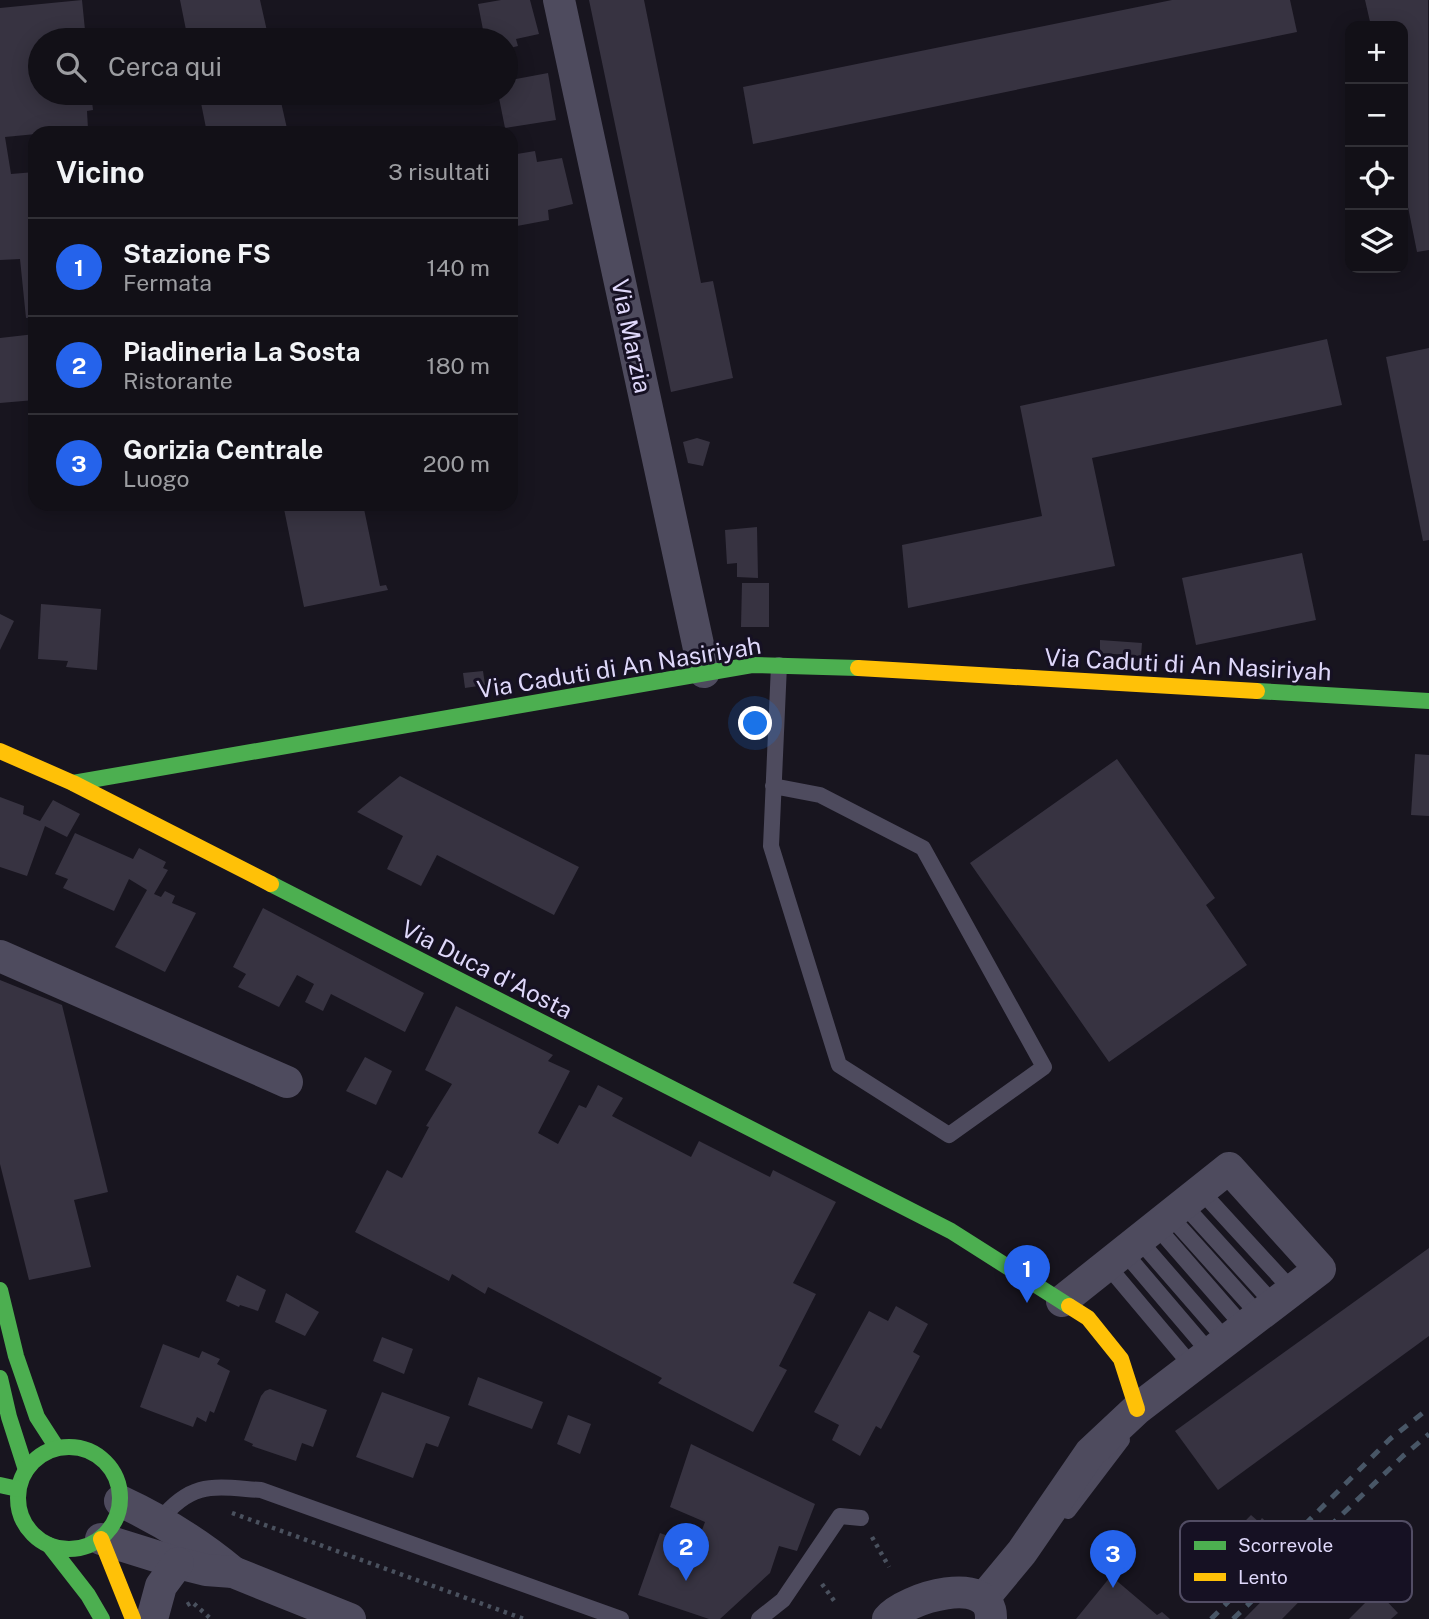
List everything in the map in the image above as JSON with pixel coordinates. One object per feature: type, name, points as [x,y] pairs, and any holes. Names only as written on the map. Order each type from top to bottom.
[{"type":"street","name":"Via Marzia","points":[[559,0],[704,672]]},
{"type":"street","name":"Via Caduti di An Nasiriyah","points":[[73,783],[752,665],[1429,701]]},
{"type":"street","name":"Via Duca d'Aosta","points":[[0,751],[73,783],[951,1231],[1088,1318],[1121,1359],[1138,1409]]},
{"type":"street","points":[[0,956],[287,1082]]},
{"type":"street","points":[[888,1619],[892,1614],[941,1593],[972,1607],[1022,1552],[1090,1453],[1138,1409],[1320,1269],[1229,1168],[1062,1301]]},
{"type":"street","points":[[0,1290],[16,1356],[37,1418],[57,1448]]},
{"type":"street","points":[[0,1378],[9,1418],[26,1470]]},
{"type":"street","points":[[57,1448],[80,1448],[102,1458],[116,1477],[120,1501],[115,1522],[101,1538],[85,1547],[67,1550],[49,1545],[35,1537],[25,1525],[19,1510],[19,1489],[26,1470],[39,1456],[57,1448]]},
{"type":"street","points":[[0,1485],[19,1489]]},
{"type":"street","points":[[120,1501],[160,1520],[198,1543],[233,1572]]},
{"type":"street","points":[[101,1538],[178,1563],[206,1570],[233,1572],[350,1619]]},
{"type":"street","points":[[101,1538],[133,1619]]},
{"type":"street","points":[[49,1545],[88,1595],[102,1619]]},
{"type":"street","points":[[152,1619],[161,1586],[178,1563]]},
{"type":"lane","points":[[774,786],[820,795],[923,848],[1044,1067],[949,1135],[839,1065],[771,846],[779,665]]},
{"type":"lane","points":[[1163,1221],[1251,1321]]},
{"type":"lane","points":[[1163,1221],[1251,1321]]},
{"type":"lane","points":[[1163,1221],[1251,1321]]},
{"type":"lane","points":[[1163,1221],[1251,1321]]},
{"type":"lane","points":[[160,1520],[176,1500],[211,1487],[261,1490],[621,1619]]},
{"type":"lane","points":[[759,1619],[783,1600],[840,1516],[861,1518]]},
{"type":"path","points":[[231,1513],[524,1619]]},
{"type":"path","points":[[861,1518],[889,1567]]},
{"type":"path","points":[[192,1602],[211,1619]]},
{"type":"building","points":[[82,0],[85,28],[28,28],[28,105],[92,105],[93,110],[87,111],[88,126],[28,126],[28,135],[5,137],[11,174],[28,173],[26,318],[20,259],[0,260],[0,8]]},
{"type":"building","points":[[180,0],[260,0],[266,28],[186,28]]},
{"type":"building","points":[[501,0],[530,0],[539,34],[518,39],[518,28],[483,28],[478,4]]},
{"type":"building","points":[[589,0],[644,0],[701,283],[713,281],[733,378],[671,392]]},
{"type":"building","points":[[1172,0],[1290,0],[1297,32],[753,144],[743,87]]},
{"type":"building","points":[[1365,0],[1428,0],[1429,250],[1417,252],[1408,207],[1408,21],[1370,21]]},
{"type":"building","points":[[548,73],[556,120],[505,126],[500,105],[518,105],[518,79]]},
{"type":"building","points":[[201,105],[282,105],[286,126],[206,126]]},
{"type":"building","points":[[535,151],[537,162],[562,158],[573,204],[548,210],[549,220],[518,226],[518,154]]},
{"type":"building","points":[[28,335],[28,401],[0,403],[0,338]]},
{"type":"building","points":[[1327,339],[1342,405],[1092,458],[1115,566],[908,608],[902,545],[1042,516],[1020,406]]},
{"type":"building","points":[[1429,348],[1429,540],[1423,541],[1386,357]]},
{"type":"building","points":[[697,438],[710,442],[703,466],[688,463],[683,442]]},
{"type":"building","points":[[284,511],[364,511],[380,586],[386,585],[388,590],[304,607]]},
{"type":"building","points":[[757,527],[758,578],[737,577],[737,563],[727,564],[725,530]]},
{"type":"building","points":[[1302,553],[1316,620],[1196,645],[1182,578]]},
{"type":"building","points":[[742,583],[769,583],[769,627],[741,627]]},
{"type":"building","points":[[41,604],[101,609],[97,670],[66,667],[68,661],[38,659]]},
{"type":"building","points":[[0,614],[14,621],[0,650]]},
{"type":"building","points":[[1100,640],[1142,643],[1141,656],[1100,653]]},
{"type":"building","points":[[483,671],[485,685],[465,688],[463,673]]},
{"type":"building","points":[[1415,754],[1429,755],[1429,816],[1411,815]]},
{"type":"building","points":[[1117,759],[1215,898],[1206,905],[1247,965],[1109,1062],[970,863]]},
{"type":"building","points":[[400,776],[579,867],[554,915],[437,855],[421,886],[387,869],[403,836],[357,812]]},
{"type":"building","points":[[0,797],[24,806],[23,814],[40,821],[53,800],[80,814],[67,837],[45,826],[27,876],[0,867]]},
{"type":"building","points":[[75,833],[133,859],[139,848],[166,862],[163,868],[168,870],[154,894],[161,897],[165,891],[175,896],[172,903],[196,913],[165,972],[115,947],[147,890],[129,879],[114,911],[63,888],[68,879],[55,874]]},
{"type":"building","points":[[263,908],[424,993],[405,1032],[331,994],[323,1011],[305,1002],[314,984],[297,975],[279,1007],[238,987],[246,974],[233,967]]},
{"type":"building","points":[[0,980],[62,1005],[108,1192],[74,1200],[91,1267],[29,1280],[0,1164]]},
{"type":"building","points":[[456,1006],[553,1055],[548,1061],[570,1071],[538,1133],[558,1144],[579,1105],[586,1108],[598,1085],[623,1098],[612,1116],[691,1157],[699,1141],[770,1177],[773,1170],[836,1202],[793,1283],[816,1294],[779,1366],[787,1370],[753,1432],[658,1383],[662,1378],[488,1287],[485,1294],[452,1274],[449,1281],[355,1232],[387,1170],[402,1178],[429,1127],[426,1126],[452,1084],[425,1070]]},
{"type":"building","points":[[365,1057],[392,1071],[376,1105],[346,1091]]},
{"type":"building","points":[[1429,1248],[1429,1336],[1218,1490],[1175,1431]]},
{"type":"building","points":[[237,1275],[266,1290],[258,1311],[226,1301]]},
{"type":"building","points":[[286,1293],[319,1312],[305,1336],[275,1322]]},
{"type":"building","points":[[896,1306],[928,1324],[913,1352],[920,1356],[881,1429],[876,1426],[860,1456],[832,1440],[839,1425],[814,1412],[869,1311],[888,1321]]},
{"type":"building","points":[[382,1337],[413,1349],[404,1374],[373,1361]]},
{"type":"building","points":[[163,1344],[199,1358],[202,1351],[220,1359],[217,1364],[230,1371],[214,1413],[210,1411],[206,1422],[197,1417],[193,1427],[140,1407]]},
{"type":"building","points":[[478,1377],[543,1402],[532,1429],[468,1405]]},
{"type":"building","points":[[270,1389],[327,1410],[313,1447],[302,1443],[296,1461],[252,1446],[253,1444],[244,1440],[261,1396]]},
{"type":"building","points":[[382,1392],[450,1417],[438,1447],[426,1443],[413,1478],[356,1457]]},
{"type":"building","points":[[568,1415],[591,1424],[580,1454],[557,1444]]},
{"type":"building","points":[[691,1444],[815,1504],[797,1551],[779,1546],[770,1573],[720,1619],[709,1619],[638,1595],[660,1533],[696,1546],[705,1522],[670,1507]]},
{"type":"building","points":[[1251,1515],[1258,1521],[1245,1521]]},
{"type":"building","points":[[1111,1576],[1157,1615],[1162,1612],[1170,1619],[1076,1619]]},
{"type":"building","points":[[1261,1602],[1299,1602],[1282,1619],[1244,1619]]},
{"type":"building","points":[[1366,1602],[1388,1602],[1398,1613],[1391,1619],[1349,1619]]},
{"type":"railway","points":[[1308,1521],[1390,1439],[1429,1408]]},
{"type":"railway","points":[[1335,1521],[1429,1434]]},
{"type":"railway","points":[[1211,1619],[1228,1602]]},
{"type":"railway","points":[[1233,1619],[1251,1602]]},
{"type":"traffic: fast","points":[[73,783],[752,665],[858,668]]},
{"type":"traffic: fast","points":[[1257,691],[1429,701]]},
{"type":"traffic: fast","points":[[271,884],[951,1231],[1069,1306]]},
{"type":"traffic: fast","points":[[0,1290],[16,1356],[37,1417],[57,1448]]},
{"type":"traffic: fast","points":[[0,1378],[26,1470]]},
{"type":"traffic: fast","points":[[69,1447],[88,1451],[105,1462],[116,1479],[120,1498],[116,1517],[105,1534],[88,1545],[69,1549],[50,1545],[33,1534],[22,1517],[18,1498],[22,1479],[33,1462],[50,1451],[69,1447]]},
{"type":"traffic: fast","points":[[0,1485],[18,1489]]},
{"type":"traffic: fast","points":[[49,1545],[88,1595],[102,1619]]},
{"type":"traffic: slow","points":[[858,668],[1257,691]]},
{"type":"traffic: slow","points":[[0,751],[73,783],[271,884]]},
{"type":"traffic: slow","points":[[1069,1306],[1088,1318],[1121,1359],[1137,1409]]},
{"type":"traffic: slow","points":[[101,1539],[133,1619]]},
{"type":"place","name":"Stazione FS","points":[[1027,1303]]},
{"type":"place","name":"Piadineria La Sosta","points":[[686,1581]]},
{"type":"place","name":"Gorizia Centrale","points":[[1113,1588]]}]
